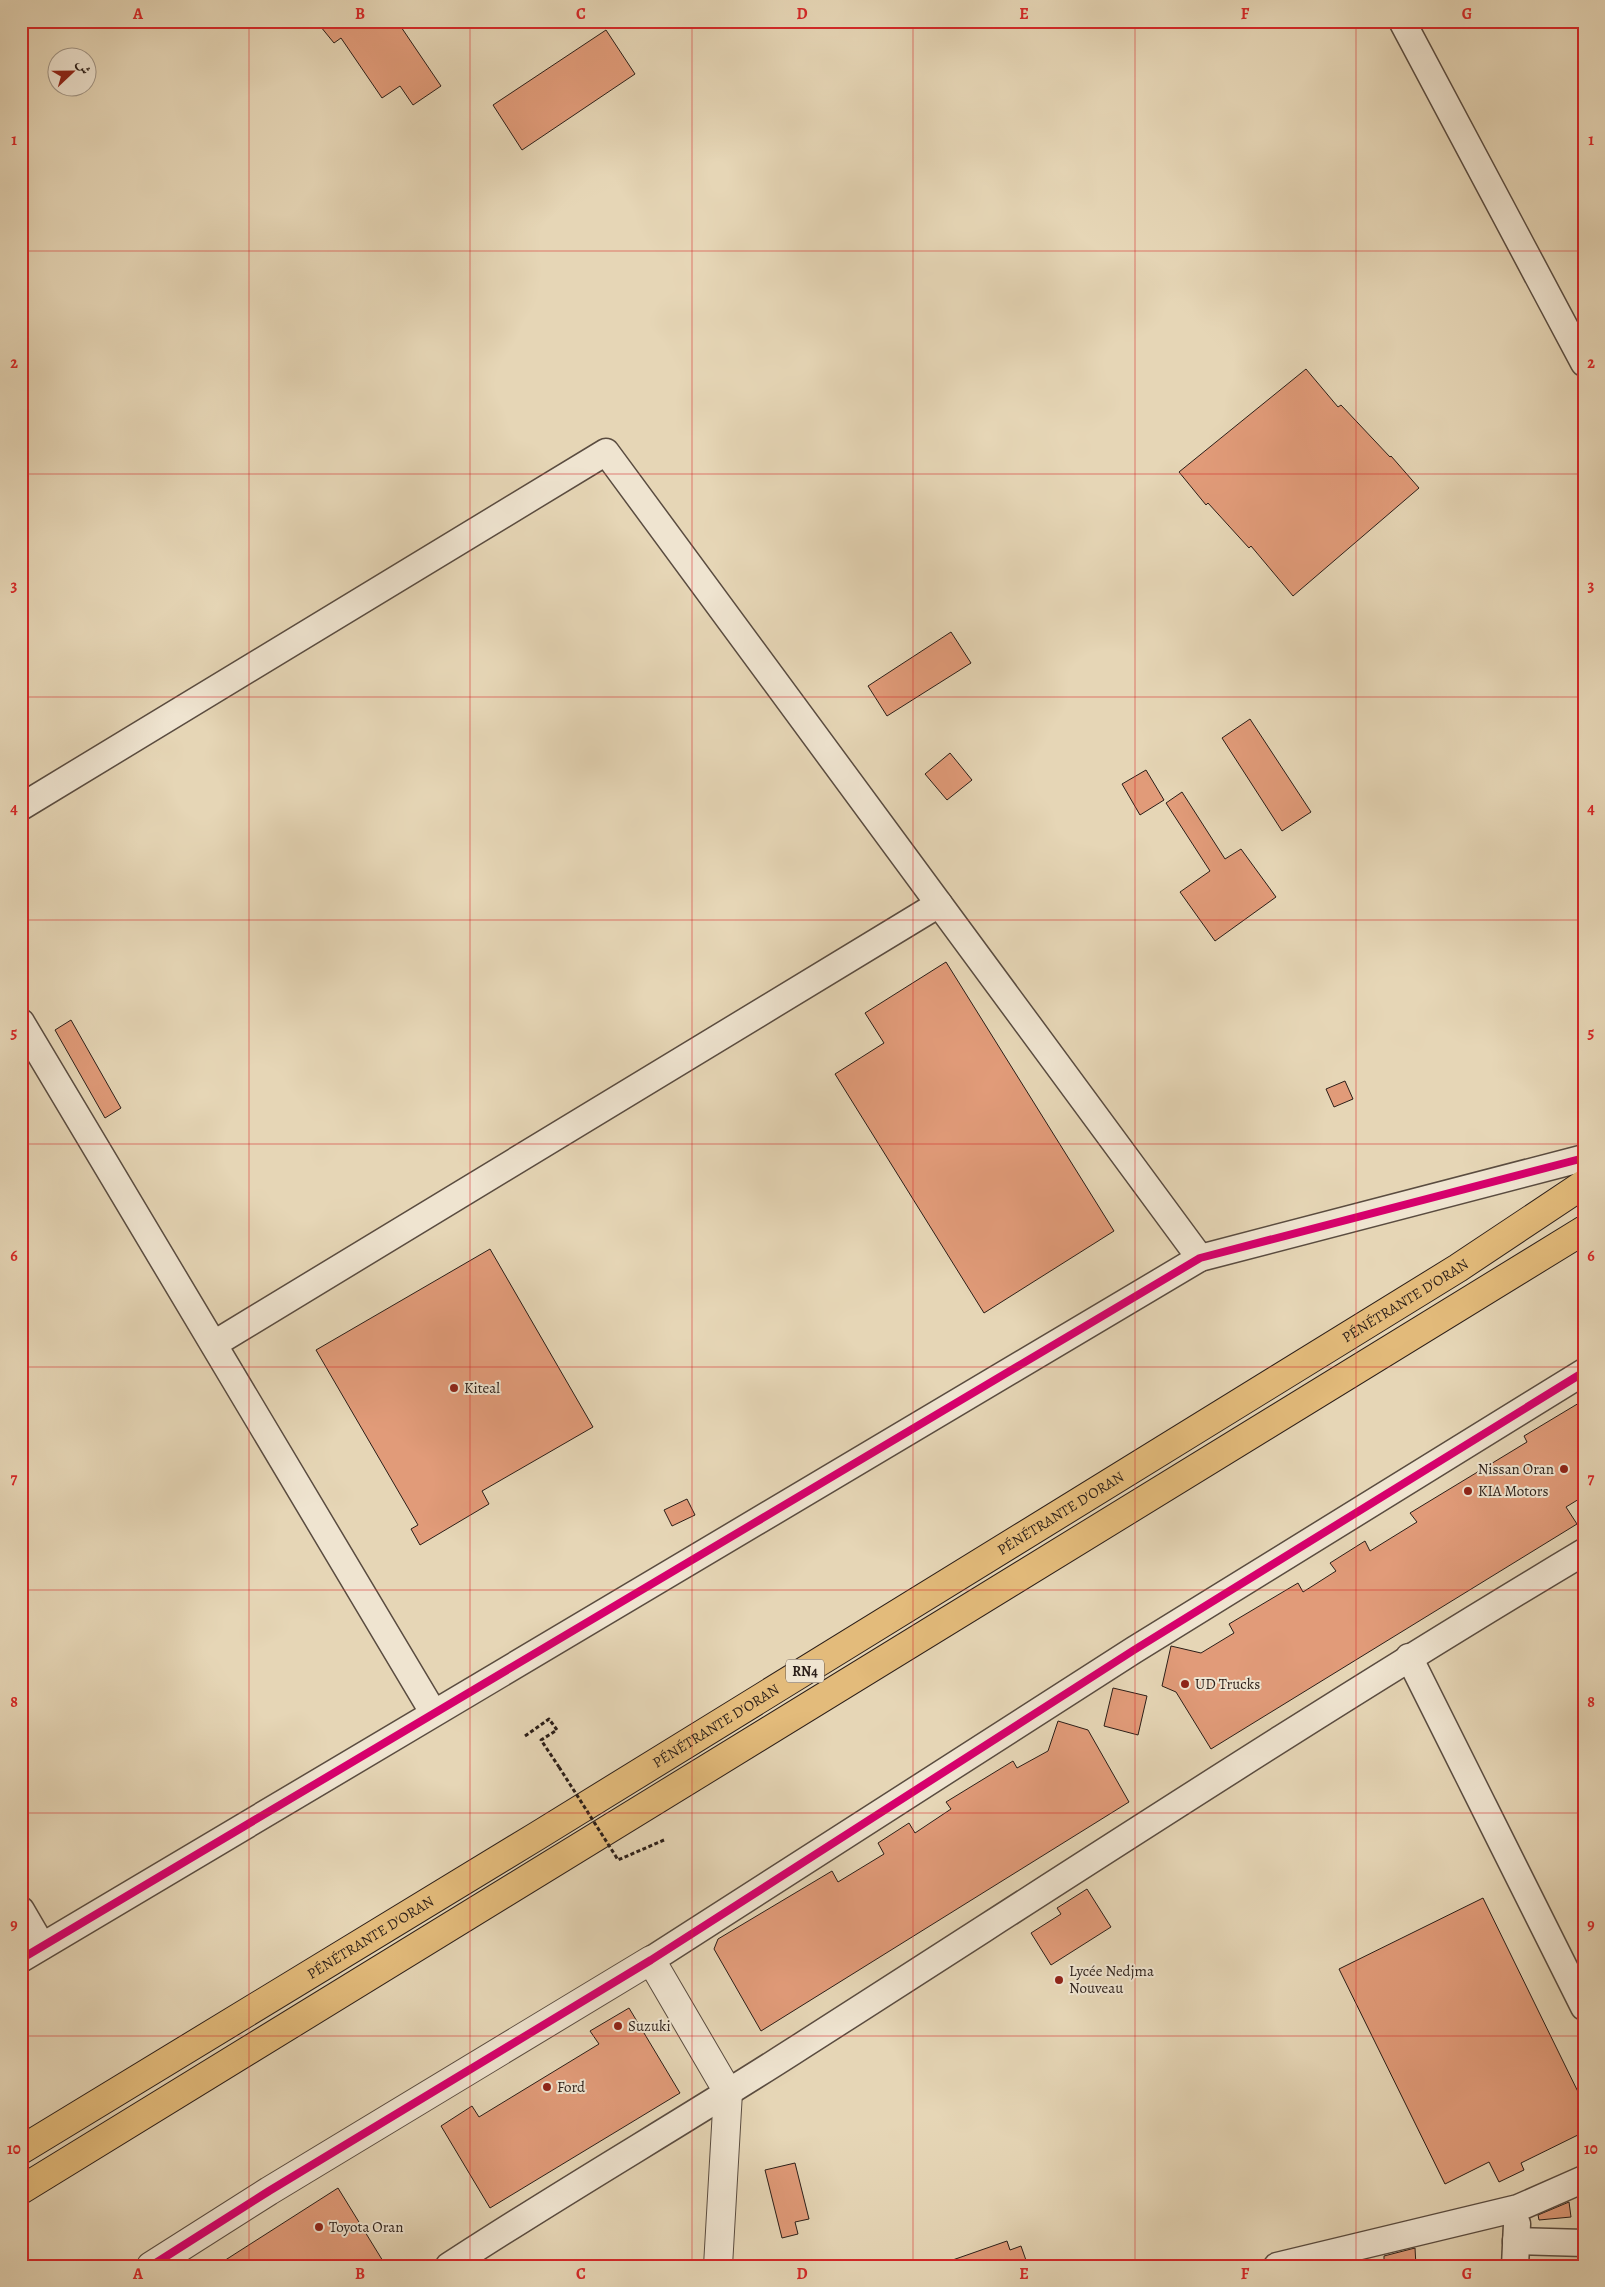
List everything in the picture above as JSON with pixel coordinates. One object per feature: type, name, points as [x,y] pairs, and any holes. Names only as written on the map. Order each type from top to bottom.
[{"type":"highway","name":"PÉNÉTRANTE D'ORAN","points":[[21,2150],[537,1836],[1450,1273],[1584,1184]]},
{"type":"highway","name":"RN4","points":[[21,2190],[1584,1230]]},
{"type":"street","points":[[1402,21],[1584,363]]},
{"type":"street","points":[[21,807],[606,452],[1200,1258]]},
{"type":"street","points":[[214,1344],[939,904]]},
{"type":"street","points":[[21,1022],[433,1712]]},
{"type":"street","points":[[21,1910],[32,1952],[1200,1258],[1584,1158]]},
{"type":"street","points":[[151,2266],[268,2191],[651,1960],[1134,1650],[1584,1372]]},
{"type":"street","points":[[449,2266],[524,2217],[728,2092],[1409,1657],[1584,1552]]},
{"type":"street","points":[[1409,1657],[1584,2007]]},
{"type":"street","points":[[651,1960],[728,2092],[718,2266]]},
{"type":"street","points":[[1277,2266],[1518,2208],[1584,2179]]},
{"type":"street","points":[[1518,2208],[1516,2253],[1584,2243]]},
{"type":"path","points":[[525,1736],[549,1719],[557,1730],[541,1740],[618,1860],[664,1840]]},
{"type":"building","points":[[316,21],[397,21],[441,86],[413,105],[400,86],[382,98],[341,38],[334,43]]},
{"type":"building","points":[[606,30],[635,74],[522,150],[493,105]]},
{"type":"building","points":[[1306,369],[1338,407],[1341,405],[1391,456],[1419,488],[1293,596],[1251,546],[1249,548],[1208,503],[1206,505],[1179,472]]},
{"type":"building","points":[[951,632],[971,663],[887,716],[868,686]]},
{"type":"building","points":[[1250,719],[1311,812],[1282,831],[1222,738]]},
{"type":"building","points":[[950,753],[972,780],[947,800],[925,774]]},
{"type":"building","points":[[1146,770],[1164,800],[1140,815],[1122,784]]},
{"type":"building","points":[[1182,792],[1225,859],[1241,849],[1276,897],[1215,941],[1180,892],[1210,871],[1166,803]]},
{"type":"building","points":[[946,962],[1114,1231],[984,1313],[835,1074],[884,1043],[865,1013]]},
{"type":"building","points":[[71,1020],[121,1108],[105,1118],[55,1030]]},
{"type":"building","points":[[1345,1081],[1353,1099],[1334,1107],[1326,1089]]},
{"type":"building","name":"Kiteal","points":[[490,1249],[593,1427],[482,1491],[489,1504],[420,1545],[411,1529],[418,1525],[316,1350]]},
{"type":"building","points":[[1584,1400],[1584,1496],[1566,1507],[1577,1524],[1211,1749],[1176,1692],[1162,1686],[1171,1646],[1201,1653],[1234,1633],[1229,1624],[1298,1583],[1303,1592],[1336,1571],[1330,1563],[1365,1541],[1370,1551],[1417,1522],[1410,1513],[1527,1442],[1524,1436]]},
{"type":"building","points":[[687,1499],[695,1515],[672,1526],[664,1510]]},
{"type":"building","points":[[1113,1688],[1147,1696],[1138,1735],[1104,1726]]},
{"type":"building","points":[[1058,1721],[1088,1730],[1129,1802],[761,2031],[714,1949],[718,1939],[832,1871],[838,1882],[884,1854],[878,1843],[909,1823],[915,1833],[951,1809],[946,1802],[1013,1761],[1017,1768],[1048,1751]]},
{"type":"building","points":[[1087,1889],[1111,1927],[1051,1965],[1031,1933],[1061,1914],[1057,1908]]},
{"type":"building","points":[[1483,1898],[1584,2104],[1584,2132],[1521,2163],[1524,2170],[1499,2182],[1489,2162],[1445,2184],[1339,1969]]},
{"type":"building","points":[[629,2008],[680,2093],[490,2208],[441,2126],[472,2106],[479,2117],[599,2044],[590,2031]]},
{"type":"building","points":[[795,2163],[809,2219],[795,2222],[798,2234],[782,2238],[765,2170]]},
{"type":"building","name":"Toyota Oran","points":[[338,2188],[386,2266],[216,2266]]},
{"type":"building","points":[[1569,2202],[1571,2217],[1539,2220],[1538,2215]]},
{"type":"building","points":[[1007,2241],[1010,2250],[1021,2246],[1028,2266],[944,2266],[944,2263]]},
{"type":"building","points":[[1415,2248],[1416,2266],[1384,2266],[1384,2256]]},
{"type":"cycle path","points":[[21,1959],[1200,1258],[1584,1158]]},
{"type":"cycle path","points":[[151,2266],[269,2191],[651,1960],[1134,1650],[1584,1372]]},
{"type":"place","name":"Kiteal","points":[[454,1388]]},
{"type":"place","name":"Nissan Oran","points":[[1564,1469]]},
{"type":"place","name":"KIA Motors","points":[[1468,1491]]},
{"type":"place","name":"UD Trucks","points":[[1185,1684]]},
{"type":"place","name":"Lycée Nedjma Nouveau","points":[[1059,1980]]},
{"type":"place","name":"Suzuki","points":[[618,2026]]},
{"type":"place","name":"Ford","points":[[547,2087]]},
{"type":"place","name":"Toyota Oran","points":[[319,2227]]}]
